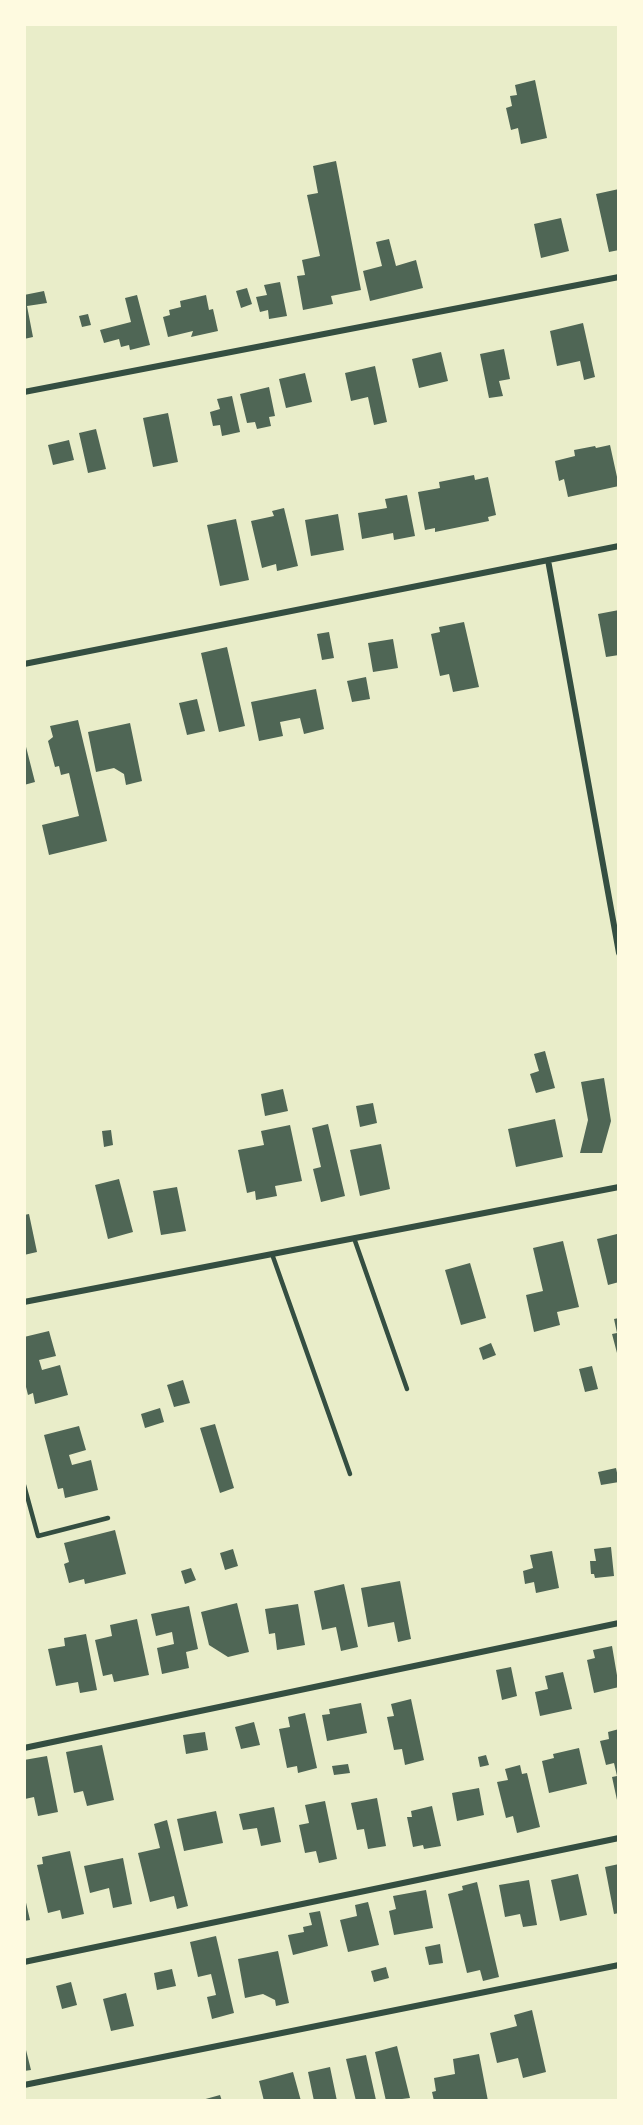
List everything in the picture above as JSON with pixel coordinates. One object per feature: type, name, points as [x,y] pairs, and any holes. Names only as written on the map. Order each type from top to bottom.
[{"type":"street","points":[[24,392],[619,277]]},
{"type":"street","points":[[24,664],[619,546]]},
{"type":"street","points":[[548,560],[619,953]]},
{"type":"street","points":[[24,1302],[619,1186]]},
{"type":"street","points":[[24,1748],[619,1623]]},
{"type":"street","points":[[24,1962],[619,1838]]},
{"type":"street","points":[[24,2085],[619,1965]]},
{"type":"lane","points":[[354,1238],[407,1389]]},
{"type":"lane","points":[[272,1254],[350,1474]]},
{"type":"lane","points":[[24,1485],[38,1536],[108,1518]]},
{"type":"building","points":[[535,80],[547,138],[521,144],[518,128],[511,130],[506,108],[512,106],[510,96],[517,95],[515,85]]},
{"type":"building","points":[[336,161],[361,290],[331,296],[333,304],[303,310],[297,276],[305,275],[302,260],[320,256],[307,195],[318,193],[313,166]]},
{"type":"building","points":[[619,189],[619,250],[609,252],[596,194]]},
{"type":"building","points":[[561,218],[569,251],[541,258],[534,224]]},
{"type":"building","points":[[389,239],[396,266],[416,260],[423,288],[370,301],[363,271],[382,266],[376,242]]},
{"type":"building","points":[[280,282],[287,316],[269,319],[268,310],[260,312],[256,297],[267,295],[264,285]]},
{"type":"building","points":[[247,288],[252,304],[241,308],[236,291]]},
{"type":"building","points":[[44,291],[47,303],[27,306],[33,337],[24,339],[24,295]]},
{"type":"building","points":[[137,295],[150,345],[130,350],[129,345],[121,347],[119,339],[104,343],[100,330],[131,322],[125,298]]},
{"type":"building","points":[[206,295],[209,310],[213,309],[218,331],[191,337],[193,331],[168,337],[163,317],[170,315],[169,310],[181,307],[180,301]]},
{"type":"building","points":[[88,314],[91,325],[82,327],[79,316]]},
{"type":"building","points":[[583,323],[595,377],[584,380],[580,361],[557,366],[550,331]]},
{"type":"building","points":[[504,349],[510,379],[499,381],[503,396],[489,398],[480,354]]},
{"type":"building","points":[[441,352],[448,381],[419,388],[412,359]]},
{"type":"building","points":[[375,366],[387,422],[374,425],[368,397],[351,401],[345,373]]},
{"type":"building","points":[[305,373],[312,402],[286,408],[279,379]]},
{"type":"building","points":[[269,387],[275,416],[269,417],[271,426],[257,429],[255,422],[247,423],[240,394]]},
{"type":"building","points":[[232,396],[240,432],[222,436],[220,425],[213,426],[210,412],[220,409],[217,399]]},
{"type":"building","points":[[168,413],[178,462],[153,467],[143,418]]},
{"type":"building","points":[[96,429],[106,469],[88,473],[79,433]]},
{"type":"building","points":[[69,440],[74,460],[53,465],[48,445]]},
{"type":"building","points":[[610,445],[619,486],[568,497],[564,479],[559,481],[555,461],[575,456],[574,450]]},
{"type":"building","points":[[474,475],[475,480],[488,477],[496,515],[488,517],[489,521],[435,532],[435,528],[425,530],[418,492],[440,488],[439,482]]},
{"type":"building","points":[[407,495],[415,536],[394,540],[393,533],[362,539],[358,513],[387,508],[385,499]]},
{"type":"building","points":[[284,508],[298,566],[277,571],[276,564],[262,568],[251,521],[274,516],[272,511]]},
{"type":"building","points":[[338,514],[344,550],[311,556],[305,520]]},
{"type":"building","points":[[236,519],[249,580],[220,586],[207,525]]},
{"type":"building","points":[[619,610],[619,655],[606,657],[598,614]]},
{"type":"building","points":[[464,622],[479,687],[453,692],[449,674],[440,676],[431,634],[440,632],[439,627]]},
{"type":"building","points":[[329,632],[334,658],[322,660],[317,634]]},
{"type":"building","points":[[393,639],[398,668],[373,672],[368,643]]},
{"type":"building","points":[[227,647],[245,726],[219,732],[201,653]]},
{"type":"building","points":[[366,677],[370,699],[352,702],[347,681]]},
{"type":"building","points":[[316,689],[324,729],[304,734],[300,718],[280,722],[283,736],[259,741],[251,702]]},
{"type":"building","points":[[197,699],[205,731],[187,735],[179,703]]},
{"type":"building","points":[[78,720],[107,841],[49,855],[42,825],[79,816],[69,773],[61,775],[59,766],[55,767],[48,741],[53,737],[50,726]]},
{"type":"building","points":[[130,723],[142,781],[126,785],[124,774],[114,768],[96,772],[88,732]]},
{"type":"building","points":[[24,739],[35,782],[24,785]]},
{"type":"building","points":[[545,1051],[555,1088],[536,1093],[530,1074],[539,1071],[534,1054]]},
{"type":"building","points":[[604,1078],[611,1121],[602,1153],[580,1153],[588,1120],[581,1082]]},
{"type":"building","points":[[283,1089],[288,1111],[265,1116],[261,1094]]},
{"type":"building","points":[[373,1103],[377,1123],[360,1127],[356,1106]]},
{"type":"building","points":[[555,1119],[563,1157],[516,1167],[508,1129]]},
{"type":"building","points":[[328,1124],[345,1196],[321,1202],[313,1169],[321,1167],[312,1128]]},
{"type":"building","points":[[290,1125],[302,1181],[275,1186],[277,1196],[256,1200],[255,1191],[247,1193],[238,1150],[264,1145],[261,1131]]},
{"type":"building","points":[[111,1130],[113,1145],[104,1147],[102,1131]]},
{"type":"building","points":[[381,1144],[390,1189],[360,1196],[350,1150]]},
{"type":"building","points":[[119,1179],[133,1232],[108,1239],[95,1185]]},
{"type":"building","points":[[177,1187],[186,1231],[161,1235],[153,1191]]},
{"type":"building","points":[[29,1214],[37,1252],[24,1255],[24,1215]]},
{"type":"building","points":[[617,1234],[619,1282],[608,1285],[597,1239]]},
{"type":"building","points":[[563,1241],[579,1307],[557,1312],[560,1325],[534,1332],[526,1295],[543,1291],[533,1248]]},
{"type":"building","points":[[470,1263],[486,1318],[461,1325],[445,1270]]},
{"type":"building","points":[[619,1318],[619,1352],[617,1353],[612,1334],[617,1333],[614,1319]]},
{"type":"building","points":[[49,1331],[56,1356],[39,1360],[42,1370],[60,1365],[68,1395],[35,1404],[33,1393],[28,1395],[24,1379],[24,1337]]},
{"type":"building","points":[[491,1343],[496,1355],[483,1360],[479,1348]]},
{"type":"building","points":[[592,1366],[598,1389],[585,1392],[579,1369]]},
{"type":"building","points":[[183,1380],[190,1403],[174,1407],[167,1385]]},
{"type":"building","points":[[160,1408],[164,1422],[145,1428],[141,1414]]},
{"type":"building","points":[[215,1424],[234,1488],[220,1493],[200,1428]]},
{"type":"building","points":[[79,1426],[86,1450],[69,1455],[72,1465],[91,1460],[98,1490],[65,1498],[63,1488],[58,1489],[44,1435]]},
{"type":"building","points":[[616,1468],[619,1482],[601,1485],[598,1472]]},
{"type":"building","points":[[115,1530],[126,1574],[85,1584],[84,1579],[69,1583],[64,1564],[69,1562],[64,1543]]},
{"type":"building","points":[[611,1547],[614,1576],[595,1578],[594,1574],[591,1574],[590,1561],[596,1561],[594,1549]]},
{"type":"building","points":[[233,1549],[238,1566],[225,1570],[220,1553]]},
{"type":"building","points":[[552,1551],[559,1588],[536,1593],[534,1582],[525,1584],[523,1571],[533,1568],[530,1555]]},
{"type":"building","points":[[191,1568],[196,1580],[185,1584],[181,1571]]},
{"type":"building","points":[[400,1581],[411,1639],[398,1642],[394,1622],[368,1627],[361,1588]]},
{"type":"building","points":[[344,1584],[358,1647],[341,1651],[336,1627],[322,1630],[314,1591]]},
{"type":"building","points":[[237,1603],[249,1652],[228,1657],[209,1645],[201,1612]]},
{"type":"building","points":[[298,1604],[305,1645],[277,1650],[275,1633],[269,1634],[265,1609]]},
{"type":"building","points":[[189,1606],[198,1649],[186,1652],[189,1668],[162,1674],[157,1648],[174,1644],[172,1632],[156,1636],[151,1614]]},
{"type":"building","points":[[137,1619],[149,1675],[114,1682],[112,1674],[103,1676],[95,1640],[112,1636],[110,1625]]},
{"type":"building","points":[[86,1634],[97,1690],[80,1693],[78,1682],[56,1686],[48,1649],[65,1646],[64,1638]]},
{"type":"building","points":[[612,1646],[619,1687],[594,1693],[587,1660],[595,1658],[593,1650]]},
{"type":"building","points":[[511,1667],[517,1696],[502,1700],[496,1670]]},
{"type":"building","points":[[563,1672],[572,1709],[540,1716],[535,1692],[548,1689],[545,1676]]},
{"type":"building","points":[[411,1699],[424,1760],[405,1765],[402,1749],[394,1750],[387,1717],[394,1716],[391,1704]]},
{"type":"building","points":[[361,1703],[367,1733],[327,1741],[322,1715],[330,1714],[329,1709]]},
{"type":"building","points":[[305,1713],[317,1768],[298,1773],[297,1766],[287,1768],[279,1729],[290,1727],[288,1717]]},
{"type":"building","points":[[254,1722],[260,1745],[241,1749],[235,1727]]},
{"type":"building","points":[[619,1729],[619,1800],[617,1800],[612,1777],[617,1776],[614,1763],[606,1765],[600,1741],[609,1739],[608,1732]]},
{"type":"building","points":[[205,1732],[208,1750],[186,1754],[183,1735]]},
{"type":"building","points":[[102,1745],[114,1800],[87,1806],[83,1791],[74,1793],[66,1752]]},
{"type":"building","points":[[579,1748],[587,1784],[549,1793],[542,1761],[554,1758],[553,1754]]},
{"type":"building","points":[[486,1755],[489,1765],[480,1767],[478,1757]]},
{"type":"building","points":[[47,1756],[58,1812],[38,1816],[34,1797],[25,1799],[24,1760]]},
{"type":"building","points":[[348,1764],[350,1773],[334,1775],[332,1766]]},
{"type":"building","points":[[520,1765],[522,1774],[527,1773],[540,1827],[517,1833],[513,1816],[506,1818],[497,1782],[508,1780],[505,1769]]},
{"type":"building","points":[[479,1788],[484,1815],[457,1821],[452,1793]]},
{"type":"building","points":[[377,1798],[386,1846],[368,1849],[364,1829],[357,1830],[351,1803]]},
{"type":"building","points":[[325,1801],[337,1859],[319,1863],[316,1851],[305,1853],[299,1825],[309,1823],[305,1805]]},
{"type":"building","points":[[432,1806],[441,1846],[424,1849],[423,1845],[413,1847],[407,1817],[412,1817],[411,1811]]},
{"type":"building","points":[[274,1807],[281,1842],[261,1846],[257,1828],[243,1830],[239,1814]]},
{"type":"building","points":[[216,1811],[223,1843],[184,1851],[177,1819]]},
{"type":"building","points":[[167,1820],[188,1906],[177,1909],[174,1896],[150,1902],[138,1853],[160,1848],[154,1824]]},
{"type":"building","points":[[70,1851],[84,1914],[62,1919],[60,1910],[48,1913],[37,1865],[43,1864],[42,1857]]},
{"type":"building","points":[[123,1858],[132,1904],[113,1908],[109,1888],[90,1893],[84,1866]]},
{"type":"building","points":[[619,1864],[619,1913],[614,1914],[605,1867]]},
{"type":"building","points":[[578,1874],[587,1915],[560,1921],[551,1880]]},
{"type":"building","points":[[529,1880],[537,1925],[523,1927],[520,1914],[505,1917],[499,1885]]},
{"type":"building","points":[[477,1882],[499,1977],[483,1981],[480,1970],[467,1973],[448,1894],[463,1890],[462,1886]]},
{"type":"building","points":[[426,1890],[433,1928],[394,1935],[389,1911],[396,1909],[393,1896]]},
{"type":"building","points":[[24,1894],[30,1920],[24,1921]]},
{"type":"building","points":[[368,1902],[379,1945],[348,1952],[340,1920],[357,1916],[355,1905]]},
{"type":"building","points":[[320,1911],[328,1946],[293,1955],[288,1935],[304,1932],[303,1927],[312,1925],[309,1913]]},
{"type":"building","points":[[216,1936],[234,2013],[212,2019],[207,1997],[216,1995],[211,1974],[198,1977],[190,1942]]},
{"type":"building","points":[[440,1944],[443,1963],[429,1965],[425,1947]]},
{"type":"building","points":[[278,1951],[289,2003],[276,2006],[275,2000],[263,1994],[245,1998],[238,1959]]},
{"type":"building","points":[[386,1967],[389,1978],[374,1982],[371,1971]]},
{"type":"building","points":[[172,1969],[176,1986],[157,1990],[154,1973]]},
{"type":"building","points":[[71,1982],[77,2005],[62,2009],[56,1986]]},
{"type":"building","points":[[126,1993],[134,2026],[111,2031],[103,1999]]},
{"type":"building","points":[[532,2010],[546,2072],[523,2078],[518,2058],[497,2063],[490,2033],[517,2026],[514,2015]]},
{"type":"building","points":[[24,2042],[31,2070],[24,2071]]},
{"type":"building","points":[[397,2046],[410,2098],[386,2101],[375,2052]]},
{"type":"building","points":[[479,2054],[488,2101],[434,2101],[432,2092],[436,2091],[434,2078],[455,2074],[453,2059]]},
{"type":"building","points":[[366,2055],[376,2100],[356,2101],[346,2059]]},
{"type":"building","points":[[330,2067],[337,2101],[314,2101],[308,2072]]},
{"type":"building","points":[[293,2072],[301,2101],[264,2101],[259,2081]]},
{"type":"building","points":[[220,2095],[222,2101],[202,2101],[202,2100]]}]
